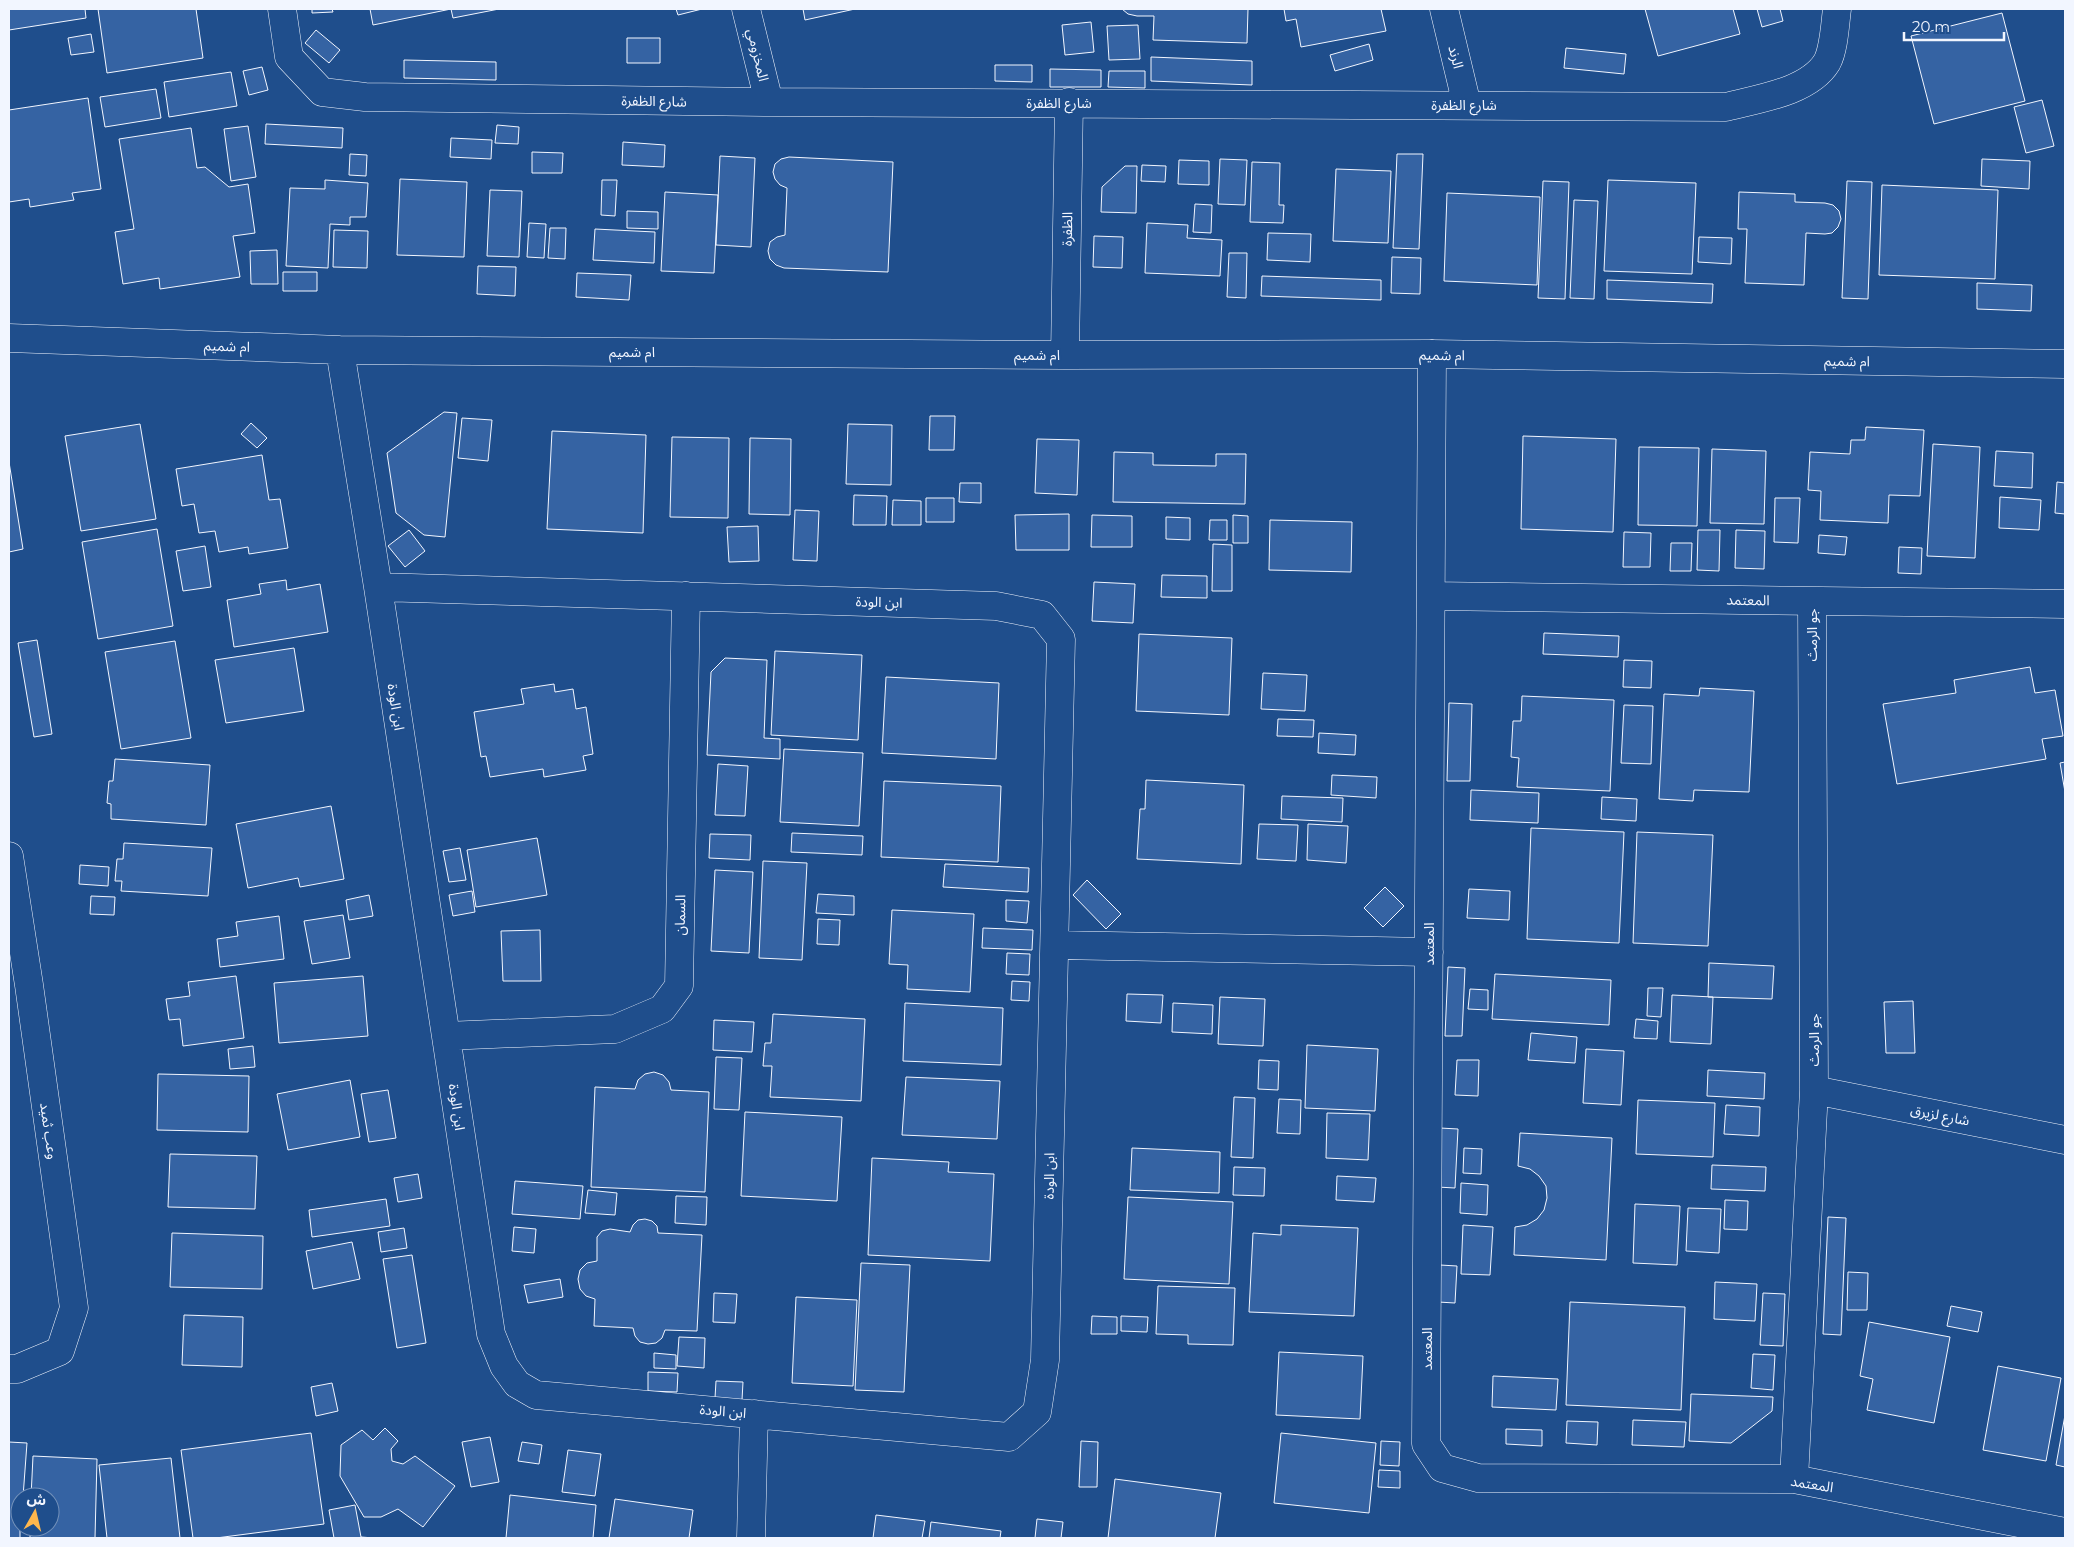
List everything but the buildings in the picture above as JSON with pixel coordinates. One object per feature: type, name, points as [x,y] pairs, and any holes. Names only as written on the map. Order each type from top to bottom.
[{"type":"street","name":"شارع الظفرة","points":[[282,9],[289,57],[322,92],[365,97],[769,102],[1069,102],[1726,107],[1788,91],[1814,76],[1827,62],[1834,36],[1838,9]]},
{"type":"street","name":"المخزومي","points":[[746,9],[769,102]]},
{"type":"street","name":"الرند","points":[[1444,9],[1468,105]]},
{"type":"street","name":"الظفرة","points":[[1065,355],[1069,102]]},
{"type":"street","name":"ام شميم","points":[[9,338],[340,350],[1065,355],[1432,354],[2065,364]]},
{"type":"street","name":"ابن الودة","points":[[340,350],[378,587],[491,1334],[504,1366],[517,1384],[536,1395],[1009,1437],[1037,1412],[1045,1360],[1061,640],[1042,615],[996,606],[378,587]]},
{"type":"street","name":"المعتمد","points":[[1432,354],[1426,1444],[1442,1468],[1478,1478],[1794,1479],[2065,1532]]},
{"type":"street","name":"السمان","points":[[446,1036],[615,1029],[662,1009],[679,986],[686,596]]},
{"type":"street","name":"المعتمد","points":[[1431,596],[2065,604]]},
{"type":"street","name":"جو الرمث","points":[[1794,1479],[1814,1090],[1812,601]]},
{"type":"street","name":"وعب ثميد","points":[[9,856],[19,984],[74,1308],[60,1351],[17,1369],[9,1369]]},
{"type":"street","points":[[1054,945],[1429,952]]},
{"type":"street","name":"شارع لزيرق","points":[[1814,1090],[2065,1140]]},
{"type":"street","name":"ابن الودة","points":[[751,1538],[754,1414]]}]
